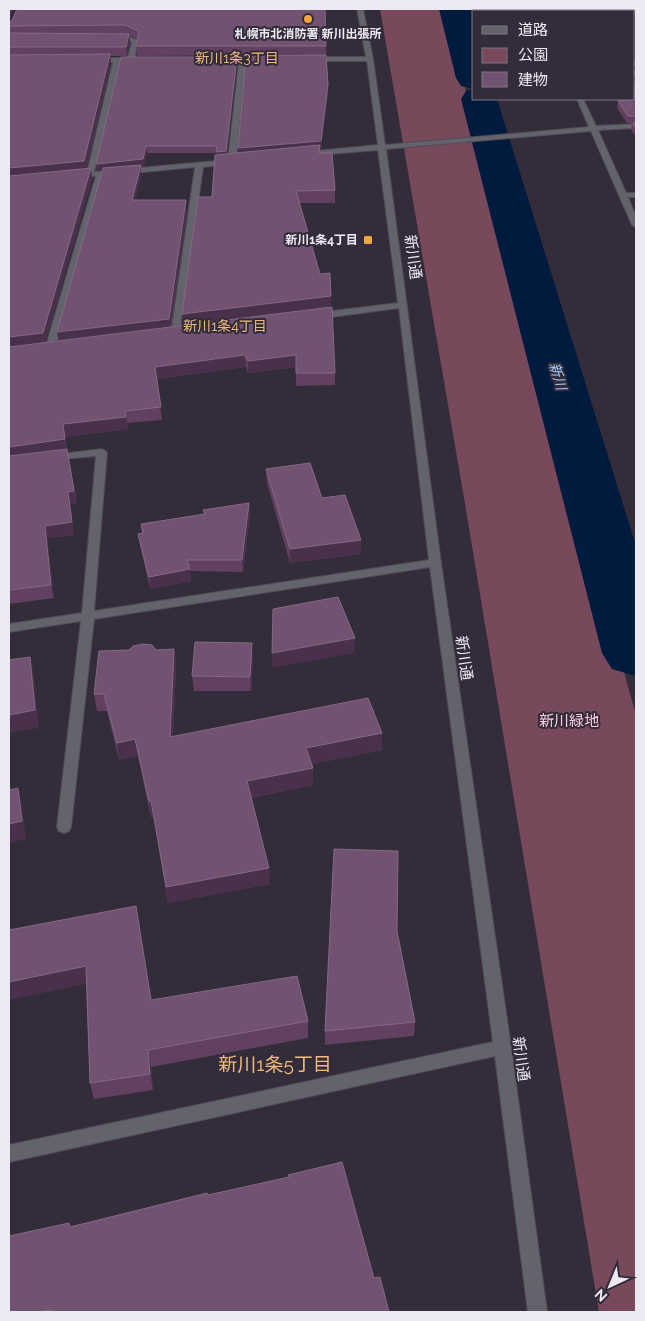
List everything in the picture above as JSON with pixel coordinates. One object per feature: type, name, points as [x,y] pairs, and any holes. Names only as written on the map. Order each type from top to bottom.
[{"type":"street","name":"新川通","points":[[360,9],[370,59],[435,563],[538,1312]]},
{"type":"street","points":[[106,38],[126,38],[135,41],[132,60]]},
{"type":"street","points":[[300,59],[370,59]]},
{"type":"street","points":[[88,60],[141,60]]},
{"type":"street","points":[[90,175],[117,60]]},
{"type":"street","points":[[214,60],[271,60]]},
{"type":"street","points":[[232,161],[242,60]]},
{"type":"street","points":[[580,100],[636,225]]},
{"type":"street","points":[[301,155],[569,130],[636,126]]},
{"type":"street","points":[[63,178],[242,160]]},
{"type":"street","points":[[176,334],[198,164]]},
{"type":"street","points":[[51,349],[100,174]]},
{"type":"street","points":[[623,195],[636,195]]},
{"type":"street","points":[[303,318],[403,305]]},
{"type":"street","points":[[37,461],[102,452],[88,616],[64,827]]},
{"type":"street","points":[[9,628],[435,563]]},
{"type":"street","points":[[9,1154],[503,1047]]},
{"type":"green space","name":"新川緑地","points":[[380,9],[444,9],[561,447],[636,715],[636,1312],[599,1312],[464,498]]},
{"type":"building","points":[[17,9],[325,9],[326,46],[136,46],[139,31],[125,25],[9,26],[9,22],[12,21]]},
{"type":"building","points":[[9,33],[129,34],[126,47],[9,47]]},
{"type":"building","points":[[110,54],[84,161],[9,168],[9,55]]},
{"type":"building","points":[[326,55],[328,84],[321,141],[238,148],[246,56]]},
{"type":"building","points":[[121,57],[237,57],[226,151],[216,152],[217,146],[146,146],[143,159],[96,164]]},
{"type":"building","points":[[636,82],[636,116],[628,116],[618,101],[635,100]]},
{"type":"building","points":[[320,145],[319,153],[332,153],[335,190],[296,191],[320,274],[330,273],[331,296],[182,314],[198,197],[212,197],[215,155]]},
{"type":"building","points":[[141,165],[132,200],[186,200],[169,319],[57,332],[103,168]]},
{"type":"building","points":[[91,168],[43,333],[9,337],[9,176]]},
{"type":"building","points":[[332,307],[335,373],[296,373],[296,355],[248,361],[245,355],[155,367],[161,407],[125,411],[126,417],[63,424],[65,439],[9,447],[9,347]]},
{"type":"building","points":[[67,449],[74,491],[68,492],[72,522],[45,526],[51,585],[9,590],[9,456]]},
{"type":"building","points":[[310,463],[322,498],[345,495],[361,540],[290,549],[266,469]]},
{"type":"building","points":[[249,503],[242,560],[187,560],[190,569],[149,577],[138,534],[143,533],[141,524],[205,514],[203,510]]},
{"type":"building","points":[[338,597],[355,638],[272,653],[273,609]]},
{"type":"building","points":[[195,642],[252,643],[250,677],[192,676]]},
{"type":"building","points":[[152,645],[156,650],[174,649],[170,737],[368,698],[382,733],[306,748],[313,768],[247,781],[269,868],[166,887],[151,801],[149,801],[135,739],[117,743],[104,694],[94,694],[99,651],[129,650],[133,646]]},
{"type":"building","points":[[30,657],[35,710],[9,715],[9,660]]},
{"type":"building","points":[[9,782],[10,790],[18,788],[22,821],[9,824]]},
{"type":"building","points":[[334,849],[398,851],[397,931],[415,1022],[325,1031]]},
{"type":"building","points":[[136,906],[151,1000],[297,976],[308,1021],[148,1050],[150,1074],[90,1083],[86,966],[9,982],[9,930]]},
{"type":"building","points":[[342,1162],[374,1278],[380,1277],[389,1312],[51,1312],[51,1310],[9,1312],[9,1236],[69,1223],[70,1227],[207,1193],[208,1195],[289,1177],[288,1175]]},
{"type":"waterway","name":"新川","points":[[455,9],[472,71]]},
{"type":"waterway","name":"新川","points":[[479,100],[636,653]]},
{"type":"place","name":"札幌市北消防署 新川出張所","points":[[308,19]]},
{"type":"place","name":"新川1条4丁目","points":[[368,240]]},
{"type":"district","name":"新川1条3丁目","points":[[237,58]]},
{"type":"district","name":"新川1条4丁目","points":[[225,326]]},
{"type":"district","name":"新川1条5丁目","points":[[275,1064]]}]
